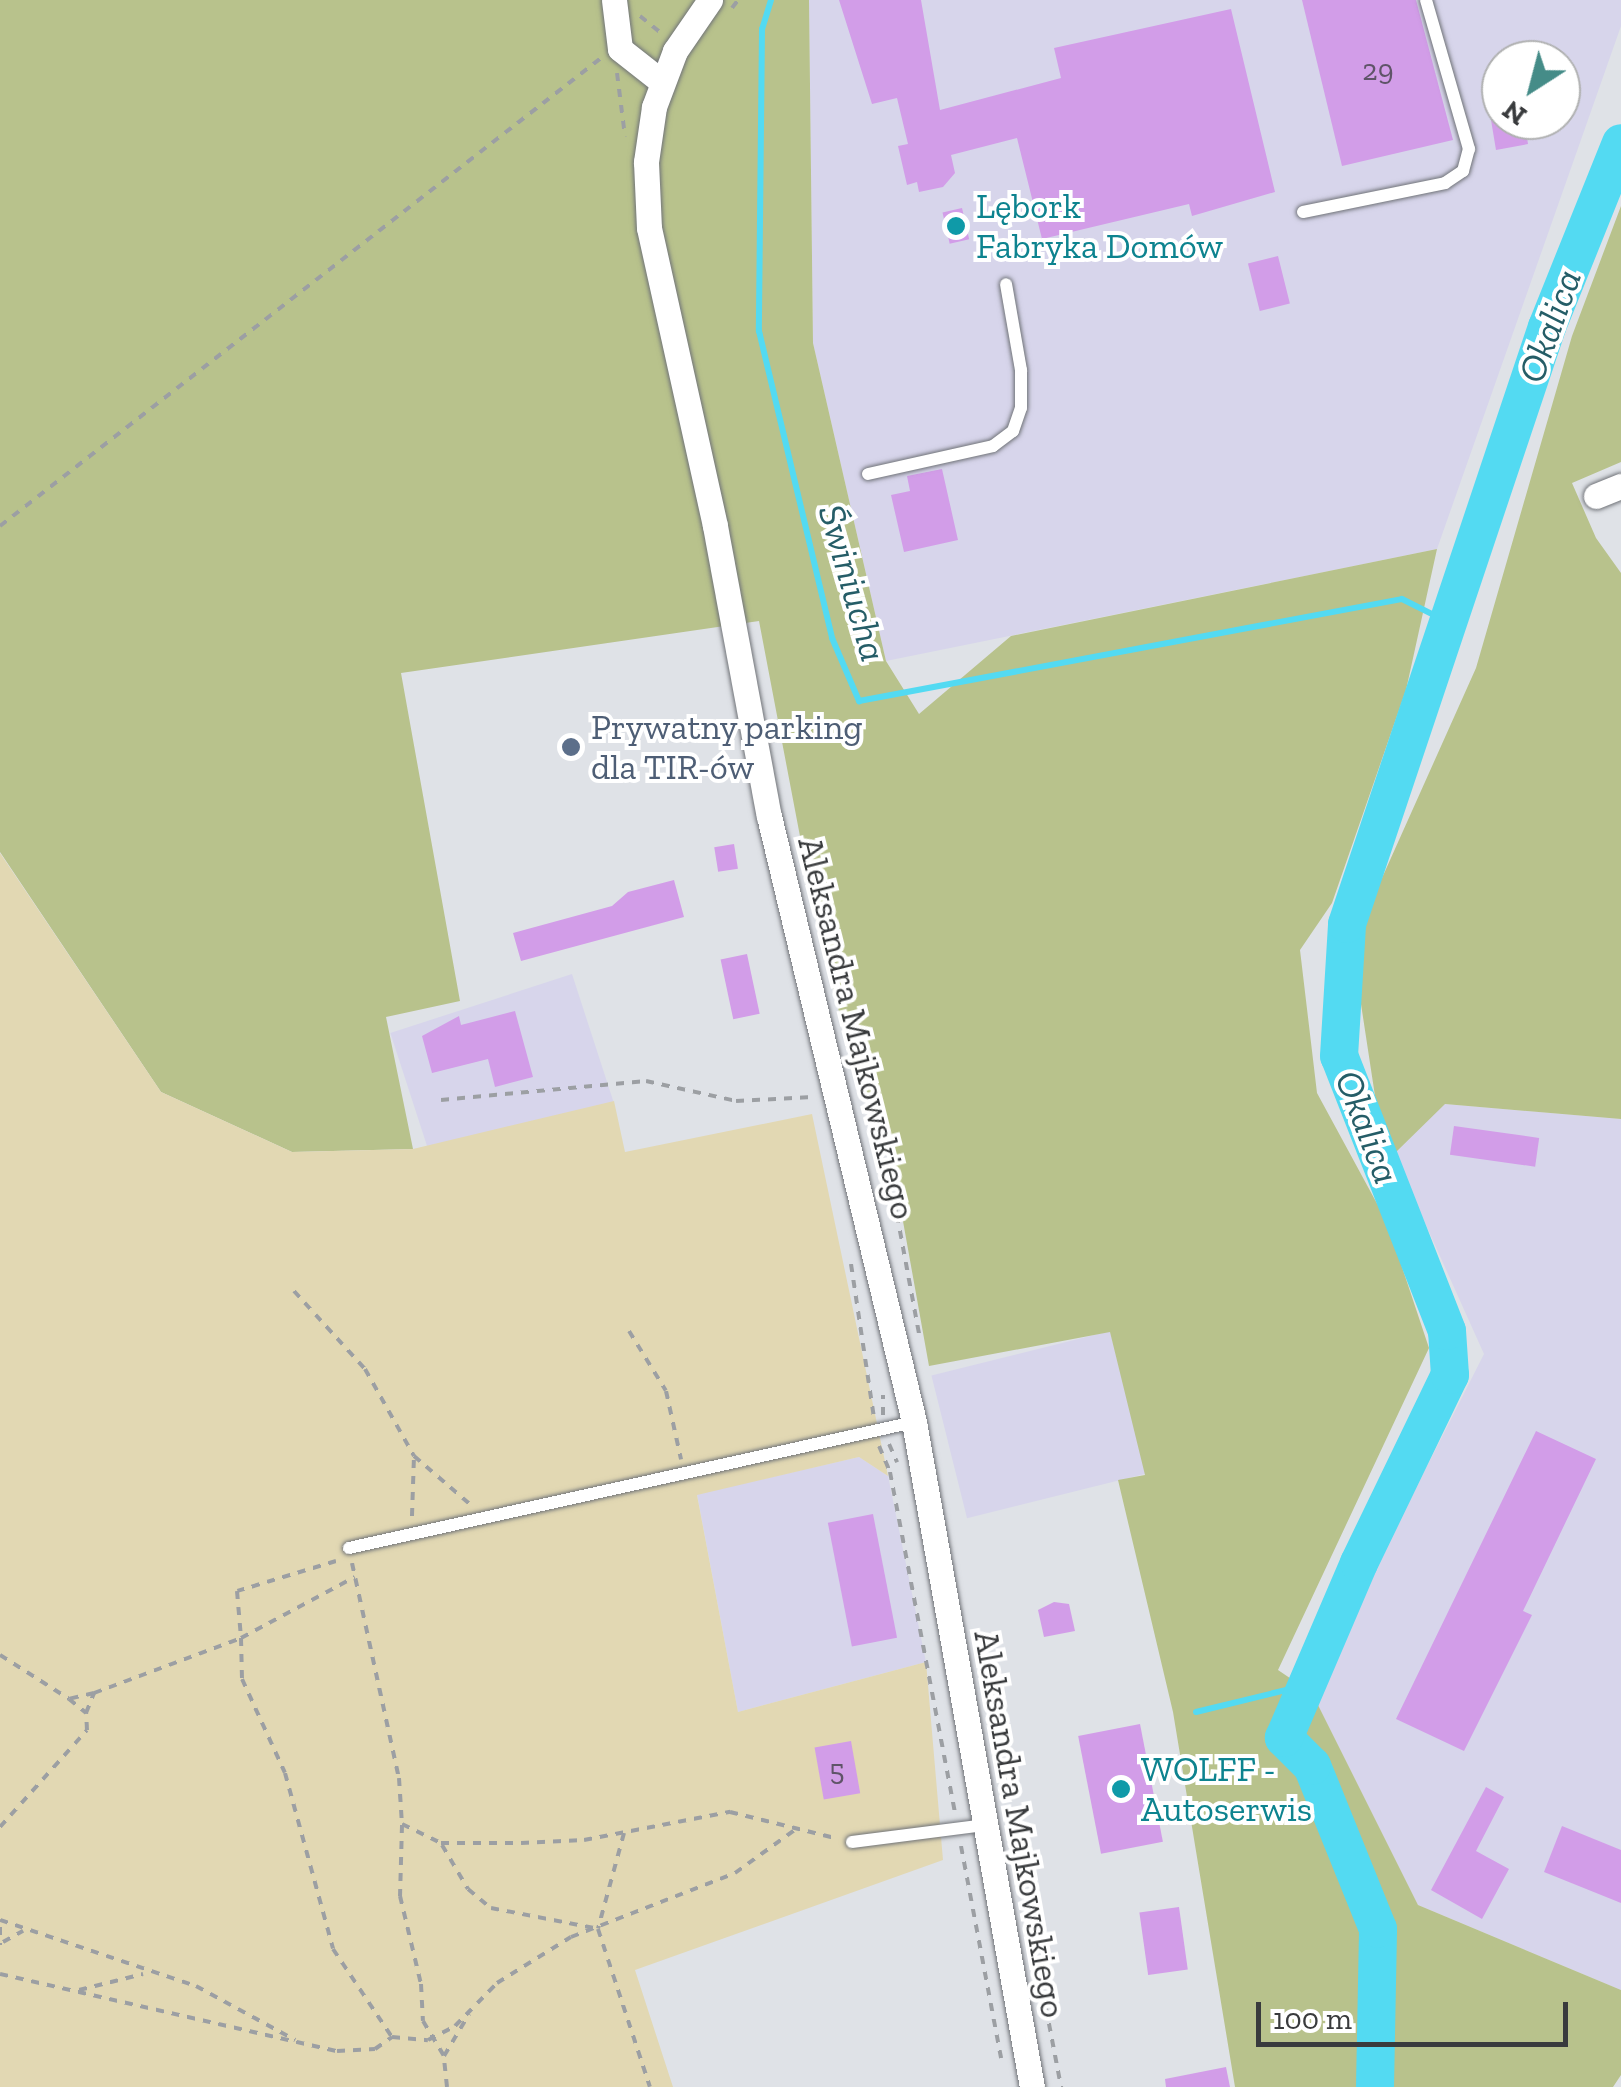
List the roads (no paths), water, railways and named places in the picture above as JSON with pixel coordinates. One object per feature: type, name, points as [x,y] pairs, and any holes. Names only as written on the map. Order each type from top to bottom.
[{"type":"street","name":"Aleksandra Majkowskiego","points":[[710,0],[679,45],[662,82],[648,136],[650,228],[715,526],[768,816],[914,1422],[1032,2087]]},
{"type":"street","points":[[624,5],[620,49],[662,82]]},
{"type":"street","points":[[1596,496],[1621,486]]},
{"type":"lane","points":[[1303,212],[1445,183],[1462,171],[1469,149],[1426,0]]},
{"type":"lane","points":[[868,474],[992,446],[1014,430],[1022,408],[1021,370],[1006,284]]},
{"type":"lane","points":[[349,1548],[914,1422]]},
{"type":"lane","points":[[852,1842],[984,1825]]},
{"type":"waterway","name":"Świniucha","points":[[771,0],[762,29],[759,331],[832,638],[859,701],[1402,599],[1448,622]]},
{"type":"waterway","name":"Okalica","points":[[1375,2087],[1378,1929],[1312,1766],[1284,1738],[1359,1563],[1450,1375],[1447,1331],[1339,1056],[1347,924],[1547,327],[1621,143]]},
{"type":"waterway","points":[[1196,1712],[1303,1686]]},
{"type":"place","name":"Lębork Fabryka Domów","points":[[956,226]]},
{"type":"place","name":"Prywatny parking dla TIR-ów","points":[[571,747]]},
{"type":"place","name":"WOLFF - Autoserwis","points":[[1121,1789]]}]
